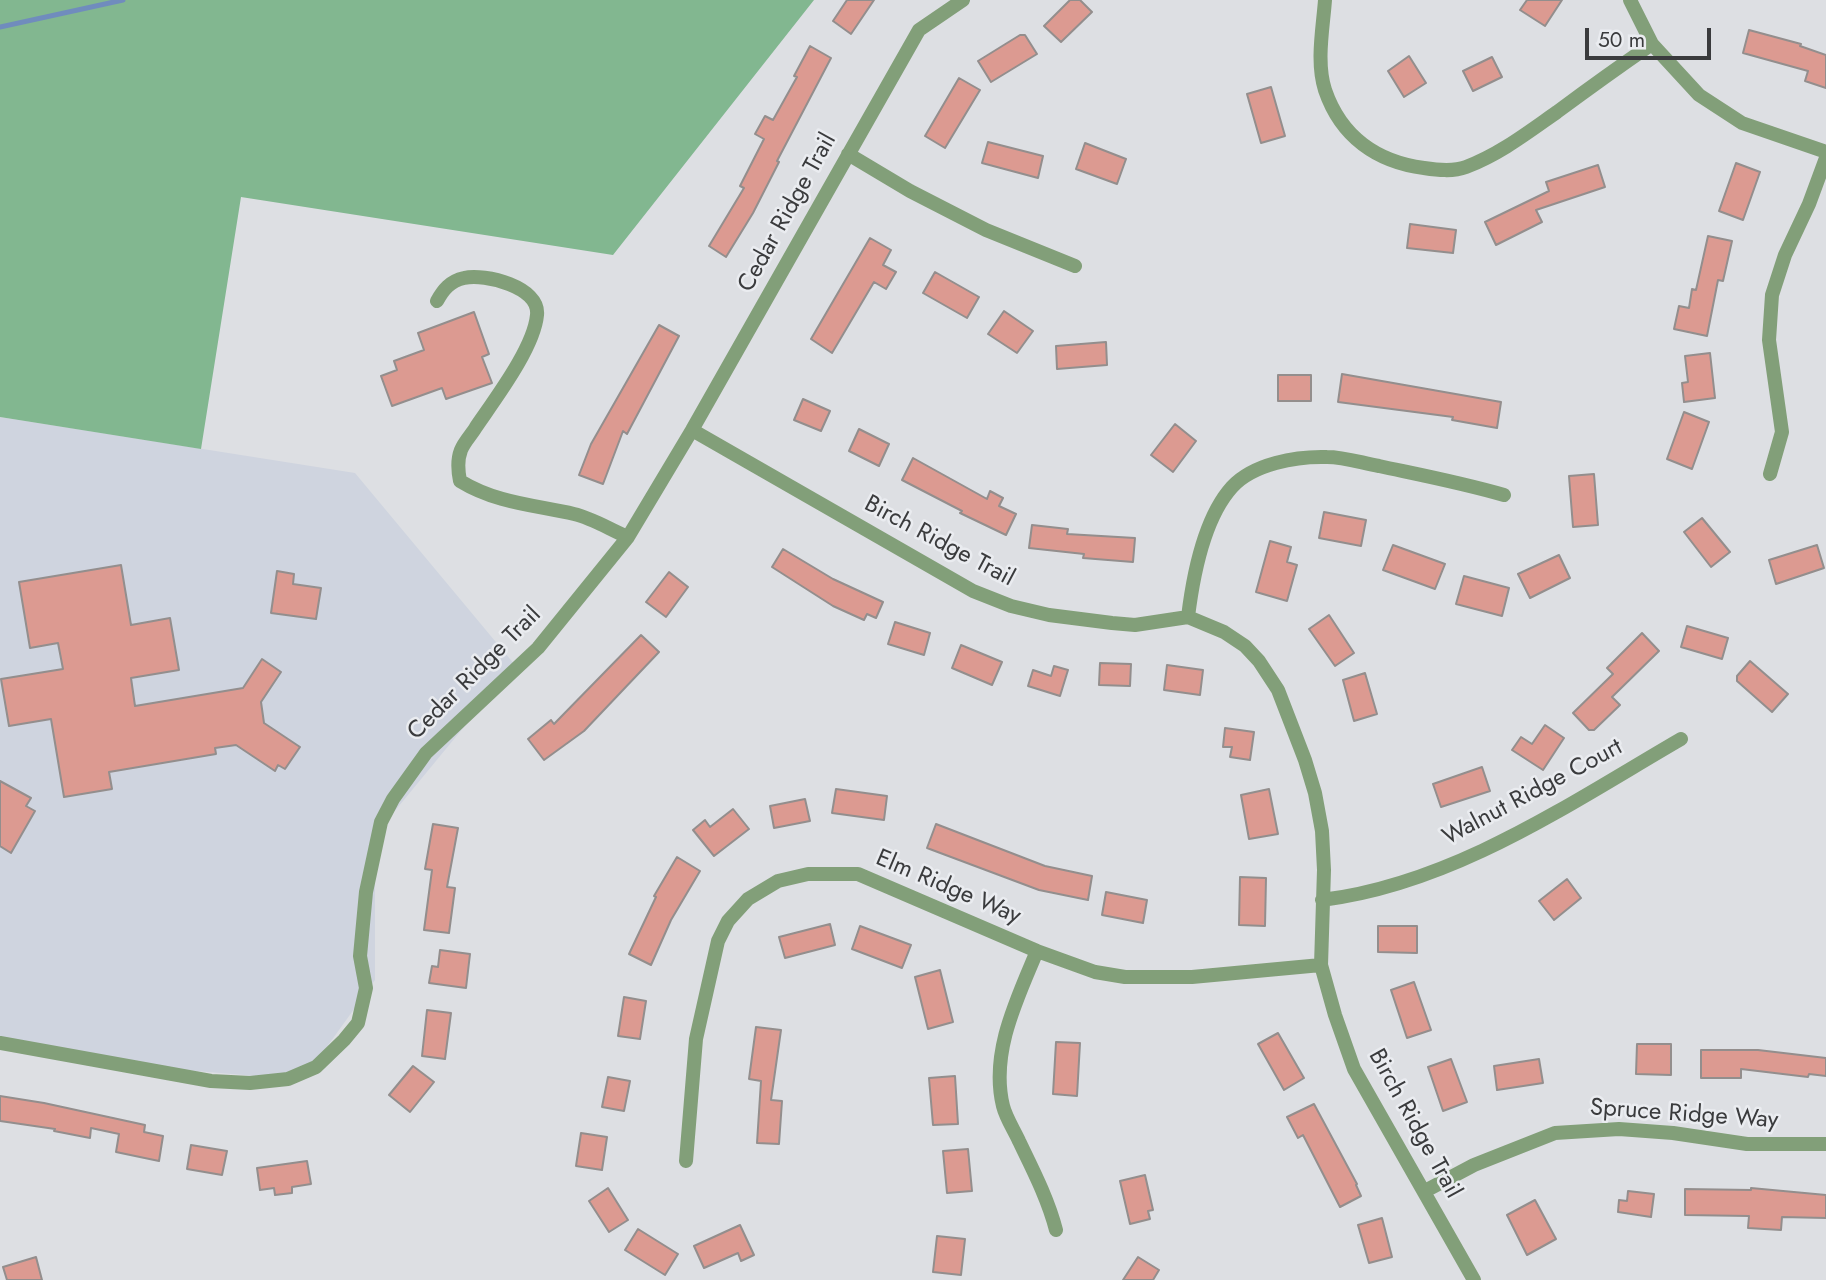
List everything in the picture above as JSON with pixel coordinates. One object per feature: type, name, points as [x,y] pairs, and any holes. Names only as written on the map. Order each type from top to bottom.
[{"type":"street","name":"Cedar Ridge Trail","points":[[0,1044],[211,1081],[250,1083],[288,1079],[316,1067],[358,1023],[366,988],[360,956],[366,892],[381,822],[393,799],[426,753],[538,649],[628,537],[692,430],[919,30],[963,0]]},
{"type":"street","points":[[1325,0],[1321,68],[1331,102],[1350,132],[1378,156],[1399,165],[1440,171],[1462,169],[1502,151],[1652,44]]},
{"type":"street","points":[[1630,0],[1652,44],[1699,95],[1742,122],[1826,152]]},
{"type":"street","points":[[848,154],[910,191],[986,230],[1075,266]]},
{"type":"street","points":[[1770,474],[1782,432],[1769,341],[1772,295],[1785,255],[1826,158]]},
{"type":"street","points":[[437,301],[446,286],[464,278],[488,279],[516,286],[531,296],[538,311],[534,331],[521,357],[461,449],[458,470],[460,481],[477,491],[521,505],[576,514],[628,537]]},
{"type":"street","name":"Birch Ridge Trail","points":[[692,430],[973,592],[1011,606],[1049,615],[1135,625],[1188,617],[1224,632],[1245,646],[1259,661],[1278,691],[1315,793],[1322,831],[1324,870],[1321,965],[1354,1069],[1474,1280]]},
{"type":"street","points":[[1188,617],[1203,547],[1219,504],[1247,474],[1289,460],[1328,457],[1456,481],[1504,495]]},
{"type":"street","name":"Walnut Ridge Court","points":[[1322,900],[1378,890],[1438,869],[1508,838],[1681,739]]},
{"type":"street","name":"Elm Ridge Way","points":[[686,1161],[696,1039],[718,941],[728,921],[748,899],[778,881],[808,874],[858,874],[1037,951],[1096,972],[1125,977],[1192,977],[1321,965]]},
{"type":"street","points":[[1037,951],[1002,1046],[999,1077],[1004,1108],[1050,1208],[1056,1230]]},
{"type":"street","name":"Spruce Ridge Way","points":[[1425,1191],[1474,1165],[1555,1133],[1619,1129],[1673,1133],[1747,1144],[1826,1144]]},
{"type":"shaded area","points":[[0,417],[355,473],[515,665],[375,835],[375,980],[303,1080],[149,1067],[0,1043]]},
{"type":"green space","points":[[0,0],[814,0],[613,255],[241,197],[201,449],[0,417]]},
{"type":"building","points":[[847,0],[874,0],[851,34],[833,21]]},
{"type":"building","points":[[1070,0],[1080,0],[1092,12],[1061,42],[1044,26]]},
{"type":"building","points":[[1527,0],[1562,0],[1545,26],[1520,10]]},
{"type":"building","points":[[1749,30],[1801,44],[1800,46],[1826,55],[1826,88],[1805,81],[1808,71],[1743,53]]},
{"type":"building","points":[[1020,35],[1025,35],[1037,54],[991,82],[978,61]]},
{"type":"building","points":[[810,46],[831,58],[753,213],[726,257],[709,246],[744,188],[740,186],[764,139],[755,134],[765,116],[773,120],[797,77],[794,76]]},
{"type":"building","points":[[1409,56],[1426,83],[1404,97],[1388,71]]},
{"type":"building","points":[[1492,57],[1502,77],[1473,91],[1463,71]]},
{"type":"building","points":[[959,78],[980,90],[945,148],[925,136]]},
{"type":"building","points":[[1271,87],[1285,136],[1261,143],[1247,94]]},
{"type":"building","points":[[988,142],[1043,156],[1038,178],[982,163]]},
{"type":"building","points":[[1085,143],[1126,159],[1117,184],[1076,169]]},
{"type":"building","points":[[1736,163],[1760,172],[1743,220],[1719,211]]},
{"type":"building","points":[[1598,165],[1605,187],[1536,210],[1542,222],[1496,245],[1485,222],[1549,191],[1546,182]]},
{"type":"building","points":[[1410,224],[1456,230],[1453,253],[1407,248]]},
{"type":"building","points":[[1708,236],[1732,241],[1723,281],[1718,280],[1707,336],[1674,329],[1679,306],[1689,308],[1692,289],[1696,290]]},
{"type":"building","points":[[870,238],[891,250],[883,265],[896,272],[886,289],[874,282],[832,353],[811,339]]},
{"type":"building","points":[[935,272],[979,297],[967,318],[923,293]]},
{"type":"building","points":[[1004,311],[1033,331],[1017,353],[988,334]]},
{"type":"building","points":[[474,312],[489,354],[482,357],[492,383],[446,399],[442,388],[392,406],[381,376],[397,370],[394,361],[424,350],[418,333]]},
{"type":"building","points":[[659,325],[679,336],[627,434],[623,431],[603,484],[579,475],[591,444]]},
{"type":"building","points":[[1106,342],[1107,365],[1057,369],[1056,346]]},
{"type":"building","points":[[1710,353],[1715,398],[1684,402],[1682,383],[1688,382],[1685,356]]},
{"type":"building","points":[[1342,374],[1501,402],[1497,428],[1452,420],[1453,417],[1338,402]]},
{"type":"building","points":[[1278,375],[1311,375],[1311,401],[1278,401]]},
{"type":"building","points":[[803,399],[830,411],[821,431],[794,420]]},
{"type":"building","points":[[1684,412],[1709,422],[1692,469],[1667,459]]},
{"type":"building","points":[[1175,424],[1196,441],[1173,472],[1151,455]]},
{"type":"building","points":[[859,429],[889,444],[879,466],[849,451]]},
{"type":"building","points":[[913,458],[987,499],[990,491],[1003,498],[999,506],[1016,514],[1006,535],[902,480]]},
{"type":"building","points":[[1594,474],[1598,525],[1573,527],[1569,476]]},
{"type":"building","points":[[1324,512],[1366,520],[1361,546],[1319,538]]},
{"type":"building","points":[[1702,518],[1730,552],[1711,567],[1684,532]]},
{"type":"building","points":[[1032,525],[1068,529],[1067,534],[1135,538],[1133,562],[1083,558],[1084,554],[1029,548]]},
{"type":"building","points":[[1270,541],[1291,547],[1287,562],[1297,565],[1287,601],[1256,592]]},
{"type":"building","points":[[1393,545],[1445,564],[1435,589],[1383,570]]},
{"type":"building","points":[[1817,545],[1824,568],[1776,584],[1769,560]]},
{"type":"building","points":[[783,549],[833,579],[883,602],[876,618],[867,614],[864,620],[833,606],[772,567]]},
{"type":"building","points":[[1559,555],[1570,578],[1530,598],[1518,574]]},
{"type":"building","points":[[121,565],[131,625],[170,618],[179,670],[131,678],[135,706],[243,688],[262,659],[281,672],[261,702],[264,723],[300,747],[285,769],[278,765],[275,771],[236,745],[215,748],[216,754],[109,772],[112,789],[64,797],[51,719],[9,726],[1,679],[63,669],[58,643],[30,648],[19,582]]},
{"type":"building","points":[[277,571],[294,574],[293,584],[321,588],[316,619],[271,613]]},
{"type":"building","points":[[669,572],[688,587],[666,617],[646,602]]},
{"type":"building","points":[[1464,576],[1509,588],[1502,616],[1456,604]]},
{"type":"building","points":[[1329,615],[1354,653],[1335,666],[1309,629]]},
{"type":"building","points":[[895,622],[930,633],[924,655],[888,644]]},
{"type":"building","points":[[1687,626],[1728,638],[1722,659],[1681,647]]},
{"type":"building","points":[[1642,633],[1659,651],[1612,697],[1620,705],[1594,730],[1589,730],[1573,713],[1613,674],[1607,668]]},
{"type":"building","points":[[641,635],[659,652],[584,731],[544,760],[528,739],[551,720],[554,724]]},
{"type":"building","points":[[961,645],[1002,662],[992,685],[952,668]]},
{"type":"building","points":[[1750,661],[1788,694],[1772,712],[1737,681],[1737,676]]},
{"type":"building","points":[[1100,663],[1131,664],[1130,686],[1099,685]]},
{"type":"building","points":[[1167,665],[1203,670],[1200,695],[1164,690]]},
{"type":"building","points":[[1054,666],[1068,670],[1060,696],[1028,686],[1033,670],[1051,676]]},
{"type":"building","points":[[1365,673],[1377,714],[1354,721],[1343,680]]},
{"type":"building","points":[[1545,725],[1564,738],[1543,770],[1512,750],[1521,737],[1532,744]]},
{"type":"building","points":[[1225,728],[1254,732],[1250,760],[1230,757],[1232,747],[1223,747]]},
{"type":"building","points":[[1482,767],[1490,791],[1441,807],[1433,784]]},
{"type":"building","points":[[0,781],[31,798],[26,806],[35,811],[11,853],[0,846]]},
{"type":"building","points":[[836,789],[887,796],[884,820],[832,813]]},
{"type":"building","points":[[1269,789],[1278,834],[1249,839],[1241,795]]},
{"type":"building","points":[[805,799],[810,821],[774,828],[770,806]]},
{"type":"building","points":[[733,809],[749,829],[714,856],[693,830],[705,820],[710,827]]},
{"type":"building","points":[[433,824],[458,828],[447,887],[455,888],[449,933],[424,930],[432,870],[425,869]]},
{"type":"building","points":[[936,824],[1045,866],[1092,876],[1088,900],[1039,890],[927,848]]},
{"type":"building","points":[[677,857],[700,871],[671,920],[651,965],[629,954],[656,897],[654,896]]},
{"type":"building","points":[[1240,877],[1266,878],[1265,926],[1239,925]]},
{"type":"building","points":[[1567,879],[1581,898],[1554,920],[1539,901]]},
{"type":"building","points":[[1106,892],[1147,900],[1143,923],[1102,915]]},
{"type":"building","points":[[830,924],[835,945],[785,958],[779,937]]},
{"type":"building","points":[[860,926],[911,945],[902,968],[852,949]]},
{"type":"building","points":[[1378,926],[1417,926],[1417,953],[1378,952]]},
{"type":"building","points":[[440,950],[470,954],[466,988],[429,983],[432,966],[438,967]]},
{"type":"building","points":[[940,970],[953,1022],[928,1029],[915,977]]},
{"type":"building","points":[[1414,982],[1431,1030],[1407,1038],[1391,990]]},
{"type":"building","points":[[624,997],[646,1001],[640,1039],[618,1036]]},
{"type":"building","points":[[427,1010],[451,1013],[445,1059],[422,1056]]},
{"type":"building","points":[[756,1027],[781,1030],[771,1100],[782,1101],[779,1144],[757,1143],[761,1081],[749,1079]]},
{"type":"building","points":[[1278,1033],[1304,1078],[1284,1090],[1258,1044]]},
{"type":"building","points":[[1056,1042],[1080,1043],[1077,1096],[1053,1094]]},
{"type":"building","points":[[1637,1044],[1671,1044],[1671,1075],[1636,1074]]},
{"type":"building","points":[[1701,1050],[1758,1050],[1826,1058],[1826,1076],[1809,1074],[1808,1077],[1741,1069],[1741,1078],[1701,1078]]},
{"type":"building","points":[[1451,1059],[1467,1102],[1443,1111],[1428,1067]]},
{"type":"building","points":[[1539,1059],[1543,1083],[1497,1090],[1494,1066]]},
{"type":"building","points":[[413,1066],[434,1082],[410,1112],[389,1095]]},
{"type":"building","points":[[955,1076],[958,1124],[933,1125],[929,1078]]},
{"type":"building","points":[[608,1077],[630,1081],[624,1111],[602,1107]]},
{"type":"building","points":[[0,1096],[145,1125],[144,1132],[163,1136],[159,1161],[116,1152],[119,1134],[91,1128],[90,1138],[54,1131],[55,1129],[0,1121]]},
{"type":"building","points":[[1314,1104],[1361,1196],[1340,1207],[1303,1135],[1298,1138],[1287,1117]]},
{"type":"building","points":[[581,1133],[607,1137],[602,1170],[576,1166]]},
{"type":"building","points":[[191,1145],[227,1151],[222,1175],[187,1169]]},
{"type":"building","points":[[968,1149],[972,1191],[947,1193],[943,1151]]},
{"type":"building","points":[[307,1161],[311,1184],[292,1187],[292,1193],[275,1195],[274,1188],[260,1190],[257,1168]]},
{"type":"building","points":[[1145,1175],[1153,1210],[1148,1211],[1150,1219],[1130,1224],[1120,1181]]},
{"type":"building","points":[[608,1188],[628,1220],[609,1232],[589,1201]]},
{"type":"building","points":[[1751,1188],[1826,1195],[1826,1218],[1782,1217],[1781,1230],[1748,1228],[1749,1216],[1685,1215],[1685,1189]]},
{"type":"building","points":[[1628,1191],[1654,1194],[1651,1217],[1618,1212],[1619,1200],[1627,1201]]},
{"type":"building","points":[[1535,1200],[1556,1239],[1527,1255],[1507,1215]]},
{"type":"building","points":[[1382,1218],[1392,1257],[1369,1263],[1358,1225]]},
{"type":"building","points":[[740,1225],[754,1255],[741,1261],[738,1253],[704,1268],[694,1246]]},
{"type":"building","points":[[638,1229],[678,1254],[665,1275],[625,1250]]},
{"type":"building","points":[[937,1236],[965,1239],[961,1275],[933,1272]]},
{"type":"building","points":[[36,1257],[42,1280],[7,1280],[3,1267]]},
{"type":"building","points":[[1138,1257],[1159,1270],[1153,1280],[1123,1280]]},
{"type":"waterway","points":[[0,27],[123,0]]}]
